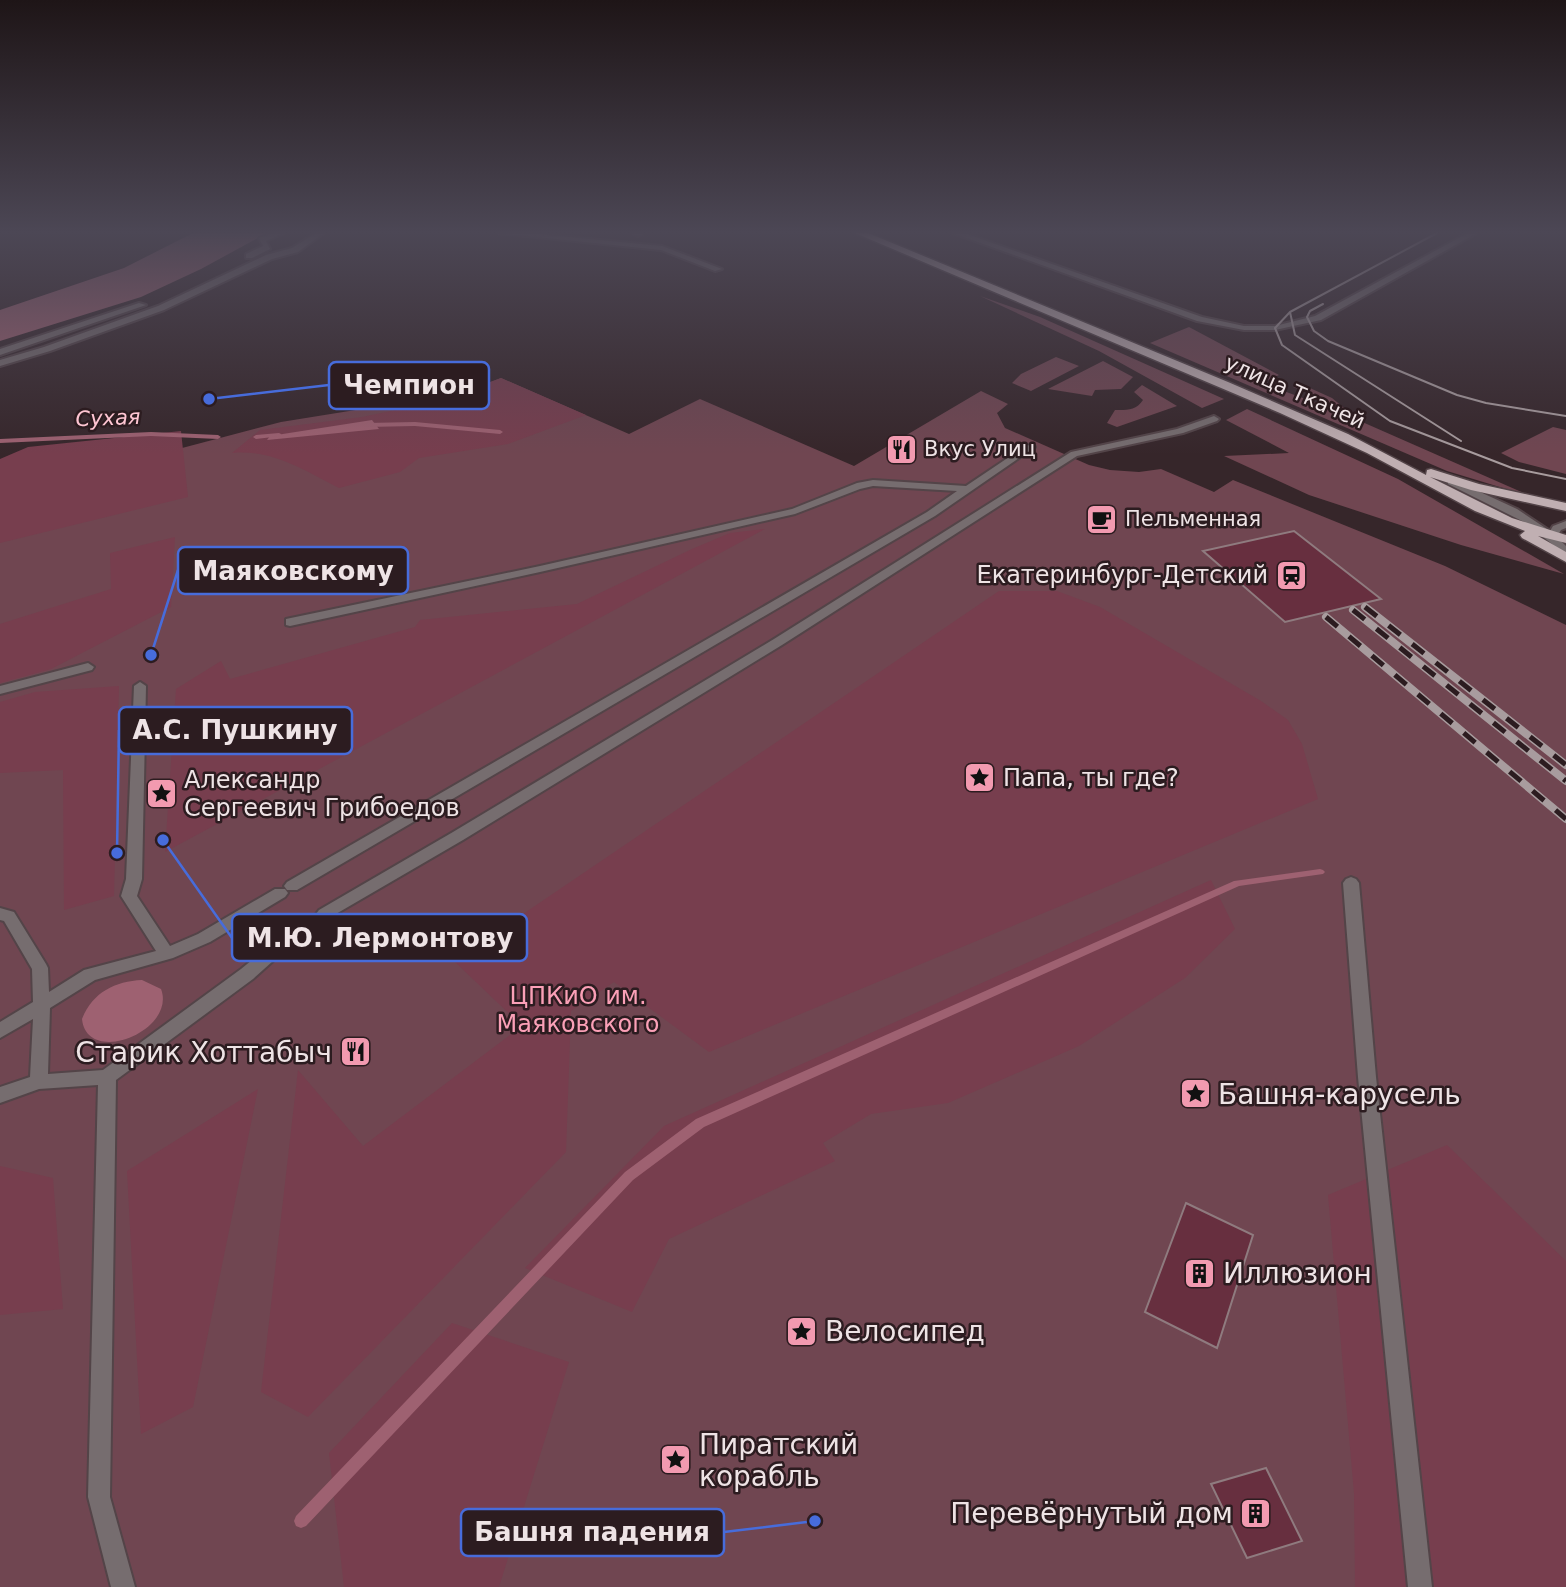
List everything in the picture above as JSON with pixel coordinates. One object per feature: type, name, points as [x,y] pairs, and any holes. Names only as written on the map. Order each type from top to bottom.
[{"type":"main road","name":"улица Ткачей","points":[[1042,307],[1370,449],[1494,516],[1559,537]]},
{"type":"main road","points":[[1370,449],[1444,478],[1566,507]]},
{"type":"main road","points":[[1494,516],[1566,558]]},
{"type":"street","points":[[0,352],[137,307]]},
{"type":"street","points":[[0,363],[163,307]]},
{"type":"street","name":"улица Ткачей","points":[[1169,307],[1200,318],[1244,328],[1275,328],[1318,318],[1338,307]]},
{"type":"street","points":[[324,914],[778,642],[1074,454],[1180,431],[1214,419]]},
{"type":"street","points":[[0,1031],[90,975],[167,954],[204,938],[931,514],[1030,447]]},
{"type":"street","name":"улица Ткачей","points":[[1444,478],[1559,537],[1566,552]]},
{"type":"street","points":[[290,621],[540,569],[795,511],[857,486],[873,483],[967,489]]},
{"type":"street","points":[[1559,537],[1557,528],[1566,524]]},
{"type":"street","points":[[0,690],[88,667]]},
{"type":"street","points":[[139,686],[134,879],[129,896],[167,954]]},
{"type":"street","points":[[1351,883],[1367,1077],[1420,1587]]},
{"type":"street","points":[[0,914],[9,916],[40,968],[43,1006],[39,1082]]},
{"type":"street","points":[[0,1095],[39,1082],[107,1077],[247,974],[303,927]]},
{"type":"street","points":[[107,1077],[99,1497],[123,1587]]},
{"type":"green space","points":[[1004,307],[1040,317],[1224,399],[1202,408],[1099,351]]},
{"type":"green space","points":[[1189,327],[1279,375],[1262,383],[1322,405],[1329,401],[1293,387],[1301,384],[1332,398],[1360,421],[1533,497],[1447,471],[1150,343]]},
{"type":"green space","points":[[1056,357],[1079,366],[1031,391],[1012,383],[1021,374]]},
{"type":"green space","points":[[1103,361],[1133,377],[1121,389],[1095,390],[1092,396],[1048,389]]},
{"type":"green space","name":"ЦПКиО им. Маяковского","points":[[501,378],[629,434],[700,399],[854,466],[981,391],[1008,404],[997,413],[1005,428],[1089,465],[1139,472],[1161,469],[1214,492],[1233,480],[1445,566],[1566,625],[1566,1587],[0,1587],[0,496],[281,422],[461,393]]},
{"type":"green space","points":[[1142,385],[1177,406],[1117,427],[1107,423],[1115,410],[1130,409],[1140,404],[1143,400],[1134,392]]},
{"type":"green space","points":[[1247,409],[1398,479],[1564,574],[1461,545],[1309,495],[1224,456],[1289,453],[1226,420]]},
{"type":"green space","points":[[1553,427],[1566,430],[1566,474],[1519,462],[1501,453]]},
{"type":"shaded area","points":[[9,307],[109,307],[0,341],[0,310]]},
{"type":"shaded area","points":[[501,378],[586,415],[508,444],[419,458],[400,472],[339,488],[274,458],[261,454],[232,453],[260,430],[362,417],[410,407],[461,393]]},
{"type":"shaded area","points":[[372,420],[379,429],[267,440],[270,436]]},
{"type":"shaded area","points":[[181,431],[188,497],[0,543],[0,459],[28,447]]},
{"type":"shaded area","points":[[765,529],[165,852],[176,689],[221,661],[230,679],[415,627],[420,620],[577,604],[730,533]]},
{"type":"shaded area","points":[[175,537],[171,607],[51,669],[0,683],[0,624],[111,589],[110,553]]},
{"type":"shaded area","points":[[999,591],[1057,591],[1100,607],[1261,701],[1288,720],[1302,744],[1318,799],[709,1052],[614,982],[571,1011],[566,1152],[308,1417],[261,1392],[298,1070],[363,1146],[522,1026],[454,961]]},
{"type":"shaded area","points":[[119,686],[114,896],[64,910],[63,770],[0,773],[0,702],[35,692]]},
{"type":"shaded area","points":[[1211,880],[1235,929],[1185,978],[1079,1046],[948,1103],[871,1114],[823,1143],[835,1161],[669,1239],[632,1312],[525,1268],[664,1126]]},
{"type":"shaded area","points":[[142,980],[161,989],[162,1004],[156,1018],[144,1030],[113,1042],[99,1040],[87,1033],[82,1019],[98,995],[114,986]]},
{"type":"shaded area","points":[[258,1089],[193,1407],[141,1434],[127,1171]]},
{"type":"shaded area","points":[[1447,1145],[1566,1261],[1566,1587],[1355,1587],[1354,1493],[1328,1195]]},
{"type":"shaded area","points":[[0,1166],[53,1178],[63,1309],[0,1315]]},
{"type":"shaded area","points":[[452,1323],[569,1362],[499,1587],[344,1587],[329,1453]]},
{"type":"building","name":"Екатеринбург-Детский","points":[[1294,531],[1381,599],[1285,622],[1203,551]]},
{"type":"building","name":"Иллюзион","points":[[1186,1203],[1253,1235],[1217,1348],[1145,1312]]},
{"type":"building","name":"Перевёрнутый дом","points":[[1266,1468],[1302,1541],[1247,1558],[1211,1484]]},
{"type":"waterway","name":"Сухая","points":[[366,425],[415,424],[500,432]]},
{"type":"waterway","name":"Сухая","points":[[0,441],[151,434],[218,437]]},
{"type":"waterway","name":"Сухая","points":[[256,437],[279,435]]},
{"type":"waterway","points":[[301,1521],[629,1176],[700,1123],[1237,883],[1320,872]]},
{"type":"tram line","points":[[1290,312],[1299,307]]},
{"type":"tram line","points":[[1317,307],[1310,311],[1307,317],[1314,331],[1328,341],[1457,395],[1486,403],[1566,416]]},
{"type":"tram line","points":[[1290,312],[1295,335],[1461,441]]},
{"type":"tram line","points":[[1290,312],[1275,328],[1282,345],[1390,421],[1512,468],[1566,479]]},
{"type":"railway","points":[[1365,607],[1566,765]]},
{"type":"railway","points":[[1353,610],[1566,781]]},
{"type":"railway","points":[[1326,617],[1566,819]]},
{"type":"place","name":"Чемпион","points":[[209,399]]},
{"type":"place","name":"Вкус Улиц","points":[[901,449]]},
{"type":"place","name":"Пельменная","points":[[1102,519]]},
{"type":"place","name":"Екатеринбург-Детский","points":[[1291,575]]},
{"type":"place","name":"Маяковскому","points":[[151,655]]},
{"type":"place","name":"Папа, ты где?","points":[[980,778]]},
{"type":"place","name":"Александр Сергеевич Грибоедов","points":[[161,794]]},
{"type":"place","name":"М.Ю. Лермонтову","points":[[163,840]]},
{"type":"place","name":"А.С. Пушкину","points":[[117,853]]},
{"type":"place","name":"Старик Хоттабыч","points":[[355,1052]]},
{"type":"place","name":"Башня-карусель","points":[[1195,1094]]},
{"type":"place","name":"Иллюзион","points":[[1200,1273]]},
{"type":"place","name":"Велосипед","points":[[802,1331]]},
{"type":"place","name":"Пиратский корабль","points":[[676,1460]]},
{"type":"place","name":"Перевёрнутый дом","points":[[1256,1513]]},
{"type":"place","name":"Башня падения","points":[[815,1521]]}]
